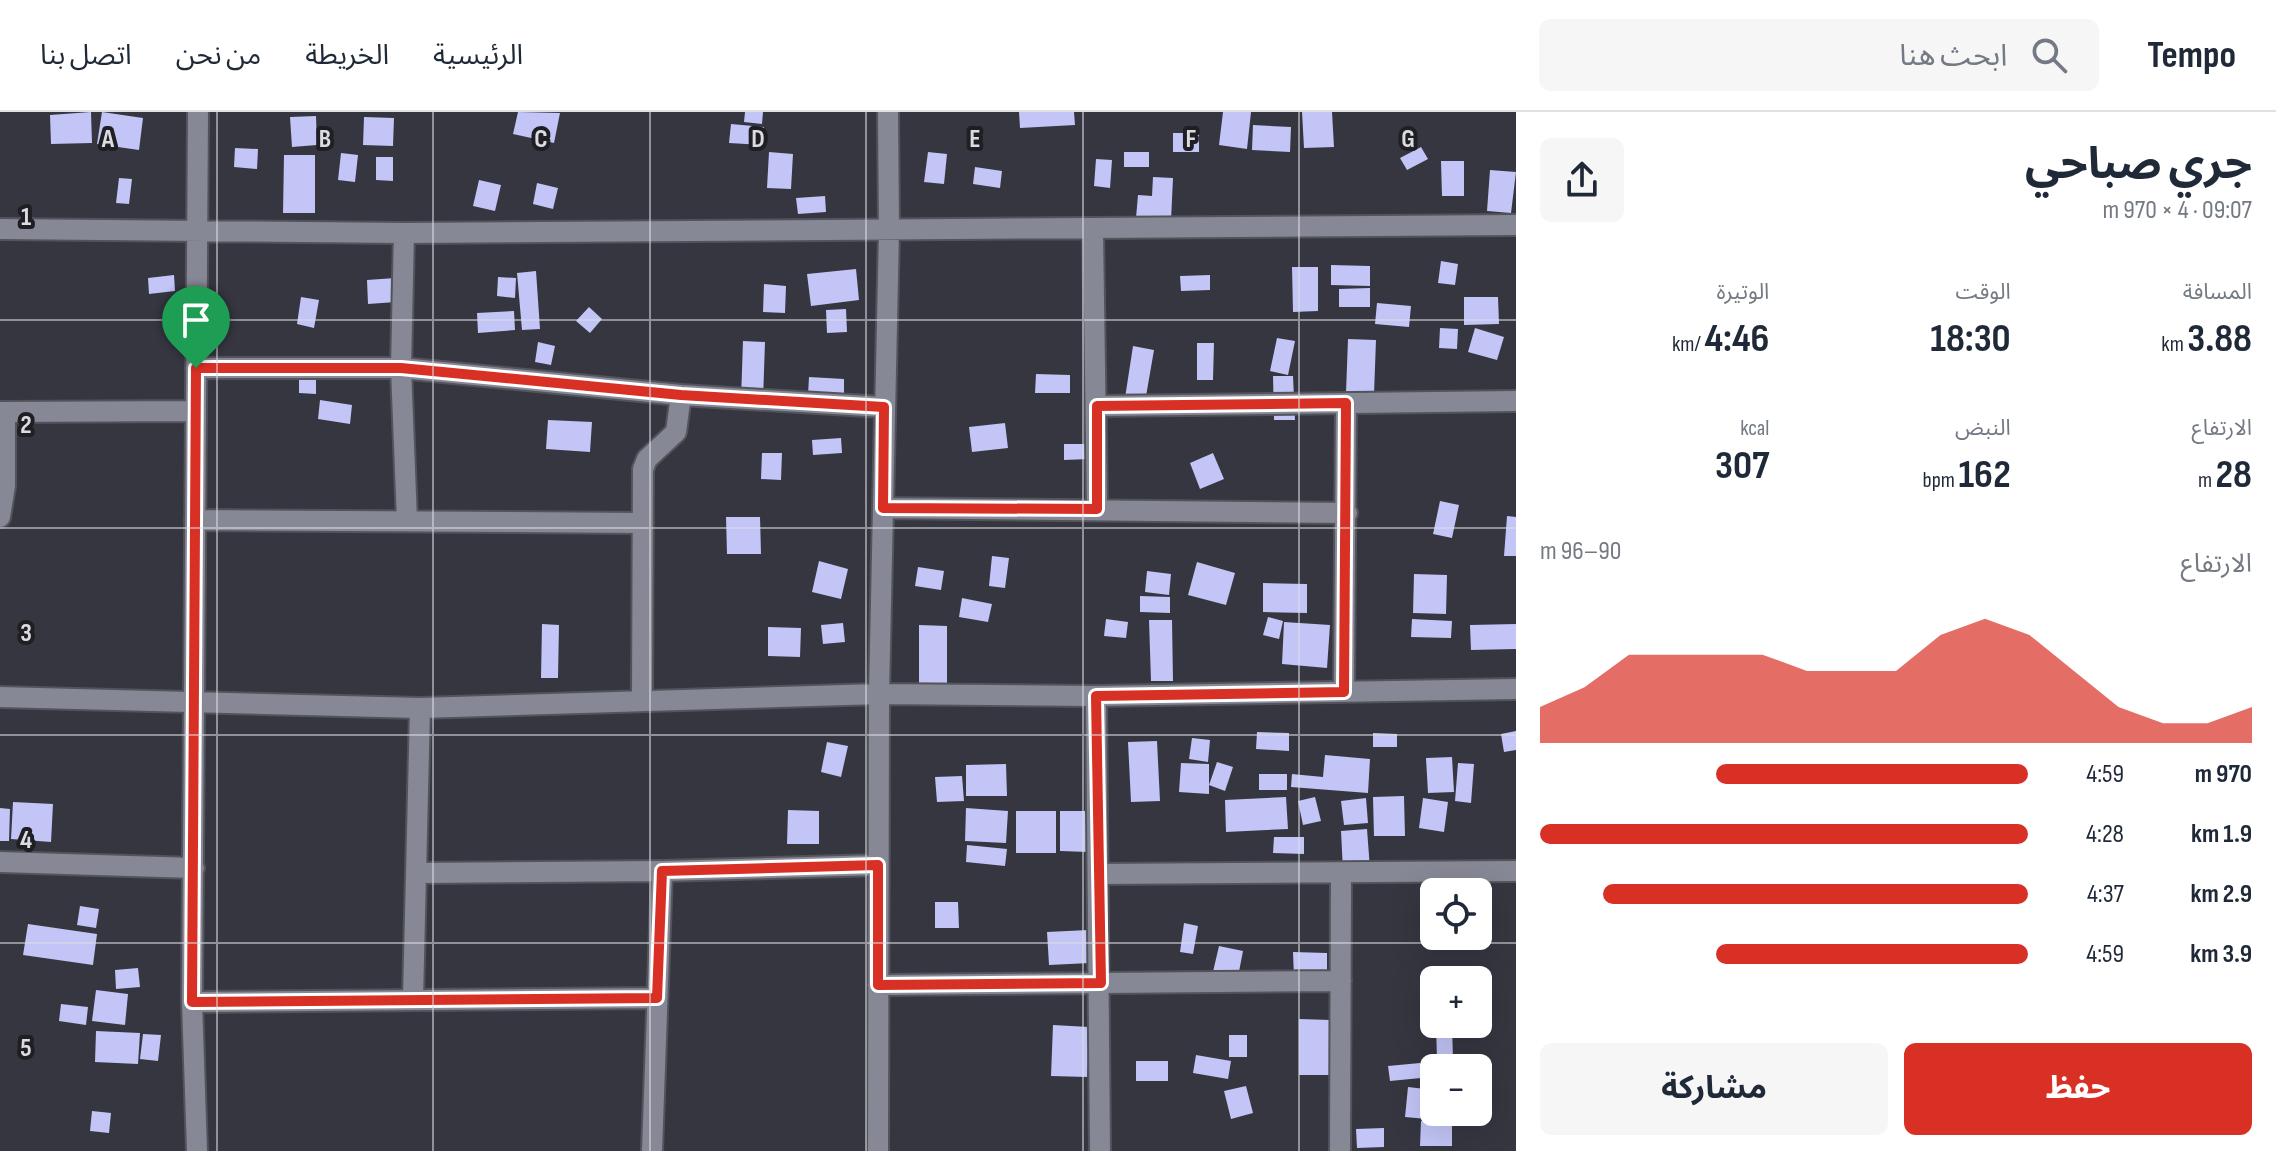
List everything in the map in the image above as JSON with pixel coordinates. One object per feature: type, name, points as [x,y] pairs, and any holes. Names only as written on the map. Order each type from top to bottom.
[{"type":"street","points":[[197,1151],[192,1002],[198,112]]},
{"type":"street","points":[[878,1151],[879,694],[889,230],[888,112]]},
{"type":"street","points":[[0,229],[404,233],[1516,225]]},
{"type":"street","points":[[1093,230],[1097,509]]},
{"type":"street","points":[[404,233],[401,368],[407,521]]},
{"type":"street","points":[[196,368],[401,368],[681,395],[884,407]]},
{"type":"street","points":[[642,701],[643,469],[647,459],[676,432],[681,395]]},
{"type":"street","points":[[1097,406],[1516,401]]},
{"type":"street","points":[[1344,692],[1346,403]]},
{"type":"street","points":[[0,517],[5,486],[2,412],[195,411]]},
{"type":"street","points":[[883,508],[1347,513]]},
{"type":"street","points":[[195,520],[643,523]]},
{"type":"street","points":[[0,697],[420,708],[879,694],[1096,696],[1516,689]]},
{"type":"street","points":[[1096,696],[1101,983],[1100,1151]]},
{"type":"street","points":[[413,999],[420,708]]},
{"type":"street","points":[[0,862],[194,868]]},
{"type":"street","points":[[416,873],[878,865]]},
{"type":"street","points":[[652,1151],[662,871]]},
{"type":"street","points":[[1100,874],[1341,875],[1516,871]]},
{"type":"street","points":[[1340,1151],[1341,875]]},
{"type":"street","points":[[878,985],[1341,981]]},
{"type":"street","points":[[192,1002],[657,998]]},
{"type":"building","points":[[91,112],[92,143],[51,144],[50,115]]},
{"type":"building","points":[[102,112],[143,118],[139,150],[97,144]]},
{"type":"building","points":[[518,112],[560,113],[554,143],[513,134]]},
{"type":"building","points":[[745,112],[763,112],[762,124],[744,122]]},
{"type":"building","points":[[1019,112],[1074,112],[1075,125],[1020,128]]},
{"type":"building","points":[[1223,112],[1251,112],[1247,149],[1219,145]]},
{"type":"building","points":[[1302,112],[1332,112],[1334,147],[1304,148]]},
{"type":"building","points":[[316,116],[317,145],[292,147],[290,117]]},
{"type":"building","points":[[364,117],[394,118],[393,146],[363,145]]},
{"type":"building","points":[[731,124],[764,127],[763,145],[729,143]]},
{"type":"building","points":[[1253,125],[1291,127],[1290,152],[1252,150]]},
{"type":"building","points":[[1173,133],[1199,133],[1199,152],[1173,152]]},
{"type":"building","points":[[1421,147],[1428,159],[1407,170],[1400,158]]},
{"type":"building","points":[[235,148],[258,149],[257,169],[234,167]]},
{"type":"building","points":[[769,152],[793,154],[791,189],[767,188]]},
{"type":"building","points":[[928,152],[947,154],[944,184],[924,182]]},
{"type":"building","points":[[1124,152],[1149,152],[1149,167],[1124,167]]},
{"type":"building","points":[[341,153],[358,155],[355,182],[338,180]]},
{"type":"building","points":[[284,155],[315,155],[315,213],[283,213]]},
{"type":"building","points":[[376,157],[393,157],[393,181],[376,180]]},
{"type":"building","points":[[1096,159],[1112,160],[1110,188],[1094,186]]},
{"type":"building","points":[[1441,161],[1464,161],[1464,196],[1442,196]]},
{"type":"building","points":[[975,167],[1002,171],[1000,188],[973,184]]},
{"type":"building","points":[[1490,170],[1516,172],[1511,213],[1487,211]]},
{"type":"building","points":[[1153,177],[1173,178],[1171,221],[1136,218],[1138,195],[1152,196]]},
{"type":"building","points":[[119,178],[132,179],[129,204],[116,203]]},
{"type":"building","points":[[479,180],[501,185],[495,211],[473,206]]},
{"type":"building","points":[[537,183],[558,188],[553,209],[533,204]]},
{"type":"building","points":[[825,196],[826,212],[798,214],[796,198]]},
{"type":"building","points":[[1441,261],[1458,264],[1455,285],[1438,283]]},
{"type":"building","points":[[1331,265],[1370,266],[1370,286],[1331,285]]},
{"type":"building","points":[[1292,267],[1318,267],[1318,311],[1293,312]]},
{"type":"building","points":[[856,269],[859,300],[811,306],[807,274]]},
{"type":"building","points":[[536,271],[540,329],[522,330],[517,273]]},
{"type":"building","points":[[174,275],[175,291],[149,294],[148,278]]},
{"type":"building","points":[[1210,275],[1210,290],[1181,291],[1180,276]]},
{"type":"building","points":[[498,277],[516,278],[515,298],[497,296]]},
{"type":"building","points":[[395,278],[396,302],[368,304],[367,280]]},
{"type":"building","points":[[764,284],[786,286],[785,313],[763,312]]},
{"type":"building","points":[[1370,288],[1370,307],[1339,307],[1339,289]]},
{"type":"building","points":[[301,297],[319,300],[314,328],[297,324]]},
{"type":"building","points":[[1464,297],[1498,297],[1499,324],[1464,325]]},
{"type":"building","points":[[1377,303],[1411,306],[1409,327],[1375,324]]},
{"type":"building","points":[[589,307],[602,319],[590,333],[576,321]]},
{"type":"building","points":[[846,309],[847,332],[827,333],[826,310]]},
{"type":"building","points":[[514,311],[515,330],[478,333],[477,313]]},
{"type":"building","points":[[1440,328],[1458,329],[1457,349],[1439,348]]},
{"type":"building","points":[[1475,328],[1504,337],[1497,360],[1468,352]]},
{"type":"building","points":[[1277,338],[1295,341],[1288,375],[1270,371]]},
{"type":"building","points":[[1348,339],[1376,340],[1374,394],[1346,393]]},
{"type":"building","points":[[743,341],[765,342],[763,400],[741,399]]},
{"type":"building","points":[[538,342],[555,346],[551,365],[535,362]]},
{"type":"building","points":[[1197,343],[1214,343],[1213,380],[1197,380]]},
{"type":"building","points":[[1133,346],[1154,350],[1145,402],[1125,398]]},
{"type":"building","points":[[299,358],[316,358],[316,394],[299,393]]},
{"type":"building","points":[[1036,374],[1070,375],[1070,393],[1035,393]]},
{"type":"building","points":[[1273,376],[1293,376],[1295,420],[1274,420]]},
{"type":"building","points":[[809,377],[844,379],[844,396],[808,395]]},
{"type":"building","points":[[320,400],[352,405],[350,424],[318,419]]},
{"type":"building","points":[[548,420],[592,422],[590,452],[546,449]]},
{"type":"building","points":[[1005,423],[1008,448],[972,452],[969,427]]},
{"type":"building","points":[[841,438],[842,453],[813,455],[812,440]]},
{"type":"building","points":[[1064,444],[1089,444],[1089,459],[1064,460]]},
{"type":"building","points":[[762,453],[782,453],[781,480],[761,479]]},
{"type":"building","points":[[1213,453],[1224,479],[1200,489],[1190,463]]},
{"type":"building","points":[[1440,501],[1459,505],[1452,538],[1433,534]]},
{"type":"building","points":[[1507,516],[1516,517],[1516,556],[1504,556]]},
{"type":"building","points":[[726,517],[760,517],[761,554],[727,554]]},
{"type":"building","points":[[992,556],[1009,558],[1005,588],[989,586]]},
{"type":"building","points":[[819,561],[848,569],[841,599],[812,592]]},
{"type":"building","points":[[1197,562],[1235,573],[1226,605],[1188,595]]},
{"type":"building","points":[[918,567],[944,571],[941,590],[915,586]]},
{"type":"building","points":[[1147,571],[1171,574],[1169,595],[1145,592]]},
{"type":"building","points":[[1414,574],[1447,575],[1446,614],[1413,613]]},
{"type":"building","points":[[1263,583],[1307,584],[1307,613],[1263,612]]},
{"type":"building","points":[[1140,596],[1170,597],[1170,613],[1140,612]]},
{"type":"building","points":[[962,598],[992,604],[988,622],[959,617]]},
{"type":"building","points":[[1268,617],[1283,621],[1279,639],[1263,635]]},
{"type":"building","points":[[1106,619],[1128,622],[1126,638],[1104,636]]},
{"type":"building","points":[[1412,619],[1452,621],[1451,638],[1411,637]]},
{"type":"building","points":[[1149,620],[1172,620],[1173,681],[1151,681]]},
{"type":"building","points":[[1284,622],[1330,625],[1327,668],[1282,664]]},
{"type":"building","points":[[843,623],[845,642],[823,644],[821,625]]},
{"type":"building","points":[[542,624],[559,625],[558,678],[541,678]]},
{"type":"building","points":[[1516,624],[1516,649],[1471,650],[1470,625]]},
{"type":"building","points":[[919,625],[947,626],[947,684],[919,684]]},
{"type":"building","points":[[768,627],[801,628],[800,657],[768,656]]},
{"type":"building","points":[[1516,731],[1516,750],[1504,752],[1501,734]]},
{"type":"building","points":[[1257,732],[1289,733],[1289,751],[1256,749]]},
{"type":"building","points":[[1373,733],[1397,734],[1397,747],[1373,747]]},
{"type":"building","points":[[1192,738],[1210,740],[1208,762],[1189,759]]},
{"type":"building","points":[[1157,741],[1160,801],[1131,802],[1128,742]]},
{"type":"building","points":[[827,742],[848,746],[841,777],[821,772]]},
{"type":"building","points":[[1325,755],[1370,759],[1368,793],[1291,787],[1292,774],[1323,777]]},
{"type":"building","points":[[1452,757],[1454,792],[1428,793],[1426,758]]},
{"type":"building","points":[[1217,762],[1233,767],[1225,791],[1209,785]]},
{"type":"building","points":[[1181,763],[1209,764],[1209,794],[1179,792]]},
{"type":"building","points":[[1458,763],[1474,764],[1471,803],[1455,801]]},
{"type":"building","points":[[1006,764],[1007,796],[966,796],[966,765]]},
{"type":"building","points":[[1259,774],[1287,774],[1287,790],[1259,790]]},
{"type":"building","points":[[962,776],[964,801],[937,802],[935,777]]},
{"type":"building","points":[[1404,796],[1405,836],[1374,836],[1373,797]]},
{"type":"building","points":[[1286,797],[1288,829],[1226,832],[1225,800]]},
{"type":"building","points":[[1315,797],[1321,821],[1303,825],[1298,801]]},
{"type":"building","points":[[1366,798],[1368,823],[1344,825],[1341,801]]},
{"type":"building","points":[[1423,798],[1448,802],[1444,832],[1419,828]]},
{"type":"building","points":[[13,802],[53,804],[51,842],[11,839]]},
{"type":"building","points":[[0,808],[10,809],[9,841],[0,841]]},
{"type":"building","points":[[966,808],[1008,811],[1006,843],[965,841]]},
{"type":"building","points":[[788,810],[819,811],[819,844],[787,844]]},
{"type":"building","points":[[1016,811],[1056,811],[1056,853],[1016,853]]},
{"type":"building","points":[[1060,811],[1088,811],[1088,852],[1060,851]]},
{"type":"building","points":[[1367,829],[1370,869],[1343,871],[1341,831]]},
{"type":"building","points":[[1274,837],[1304,837],[1304,854],[1273,853]]},
{"type":"building","points":[[967,845],[1007,849],[1005,866],[966,862]]},
{"type":"building","points":[[935,902],[958,902],[959,928],[935,928]]},
{"type":"building","points":[[80,906],[99,909],[96,928],[77,925]]},
{"type":"building","points":[[1184,923],[1198,926],[1193,954],[1180,952]]},
{"type":"building","points":[[28,924],[97,934],[93,965],[23,955]]},
{"type":"building","points":[[1088,930],[1090,963],[1049,965],[1047,932]]},
{"type":"building","points":[[1219,946],[1243,951],[1237,982],[1212,976]]},
{"type":"building","points":[[1293,952],[1327,953],[1327,978],[1294,978]]},
{"type":"building","points":[[138,968],[140,987],[116,989],[115,970]]},
{"type":"building","points":[[96,990],[128,994],[125,1025],[92,1021]]},
{"type":"building","points":[[61,1004],[88,1007],[86,1025],[59,1021]]},
{"type":"building","points":[[1299,1019],[1331,1020],[1331,1075],[1299,1075]]},
{"type":"building","points":[[1053,1025],[1089,1027],[1087,1077],[1051,1076]]},
{"type":"building","points":[[96,1031],[140,1033],[138,1064],[95,1062]]},
{"type":"building","points":[[143,1034],[161,1035],[158,1061],[140,1059]]},
{"type":"building","points":[[1229,1035],[1247,1035],[1247,1057],[1229,1057]]},
{"type":"building","points":[[1436,1038],[1452,1038],[1453,1054],[1437,1054]]},
{"type":"building","points":[[1196,1055],[1231,1061],[1228,1079],[1193,1073]]},
{"type":"building","points":[[1136,1061],[1168,1061],[1168,1081],[1136,1081]]},
{"type":"building","points":[[1420,1063],[1420,1078],[1390,1081],[1388,1066]]},
{"type":"building","points":[[1246,1086],[1253,1113],[1231,1119],[1224,1091]]},
{"type":"building","points":[[1408,1087],[1420,1088],[1420,1118],[1405,1117]]},
{"type":"building","points":[[92,1111],[111,1113],[109,1133],[90,1131]]},
{"type":"building","points":[[1421,1126],[1452,1126],[1452,1146],[1420,1146]]},
{"type":"building","points":[[1384,1128],[1384,1147],[1357,1148],[1356,1129]]},
{"type":"route","points":[[196,368],[401,368],[681,395],[884,407],[883,508],[1097,509],[1097,406],[1346,403],[1344,692],[1096,696],[1101,983],[878,985],[878,865],[662,871],[657,998],[192,1002],[196,368]]}]
